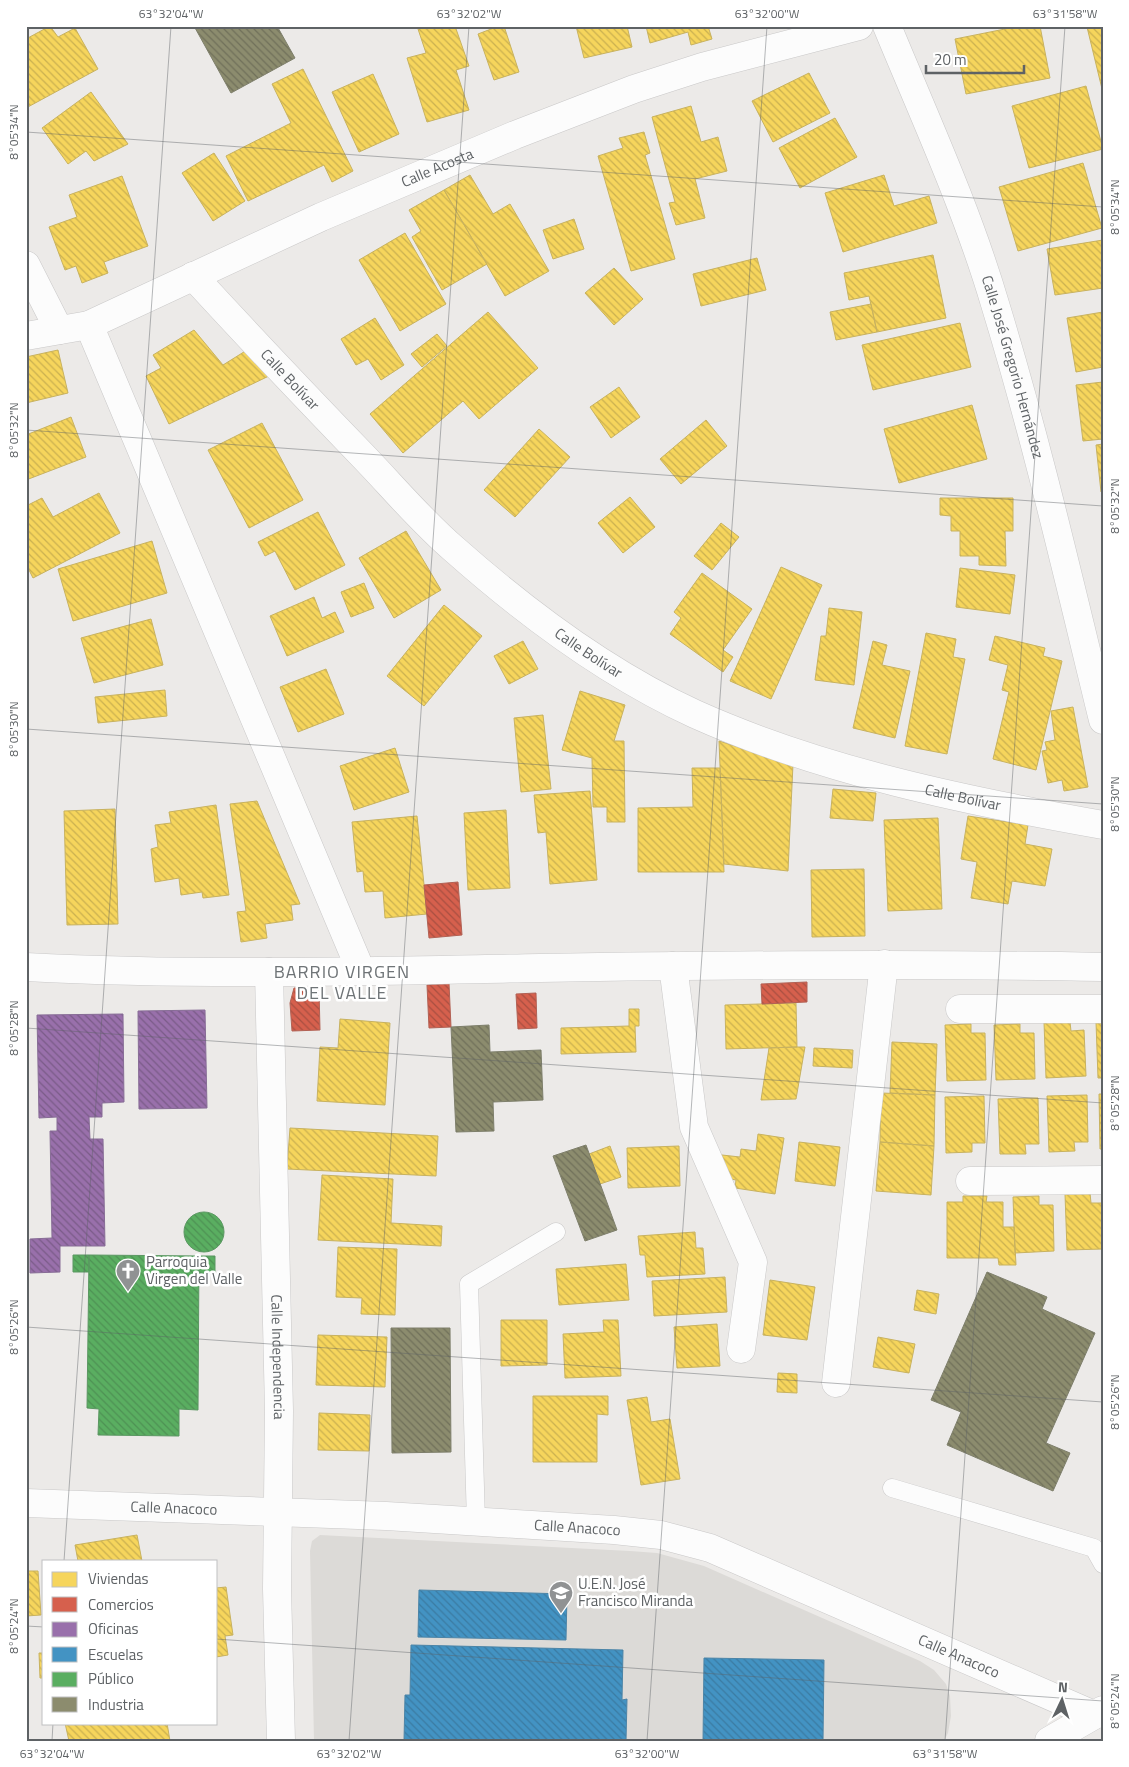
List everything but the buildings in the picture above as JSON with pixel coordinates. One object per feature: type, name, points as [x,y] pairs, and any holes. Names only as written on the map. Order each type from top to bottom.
[{"type":"street","name":"Calle Acosta","points":[[26,336],[89,325],[321,217],[515,135],[634,89],[702,67],[859,26]]},
{"type":"street","name":"Calle José Gregorio Hernández","points":[[887,26],[954,189],[995,303],[1061,545],[1103,720]]},
{"type":"street","points":[[26,266],[59,330]]},
{"type":"street","name":"Calle Bolívar","points":[[193,276],[454,549],[509,594],[578,646],[631,679],[694,713],[763,741],[843,766],[1016,809],[1103,825]]},
{"type":"street","points":[[89,325],[361,971]]},
{"type":"street","points":[[836,1383],[884,964]]},
{"type":"street","points":[[26,967],[268,972],[884,964],[1103,967]]},
{"type":"street","points":[[673,966],[694,1127],[753,1262],[741,1349]]},
{"type":"street","name":"Calle Independencia","points":[[268,972],[279,1401],[277,1513],[281,1741]]},
{"type":"street","points":[[960,1009],[1103,1009]]},
{"type":"street","points":[[970,1181],[1103,1180]]},
{"type":"street","name":"Calle Anacoco","points":[[26,1503],[476,1522],[614,1530],[661,1535],[710,1548],[1098,1713]]},
{"type":"street","points":[[1049,1741],[1098,1713]]},
{"type":"lane","points":[[476,1522],[469,1284],[556,1232]]},
{"type":"lane","points":[[892,1488],[1094,1548],[1103,1564]]},
{"type":"shaded area","points":[[26,1093],[29,1093],[26,1236]]},
{"type":"shaded area","name":"U.E.N. José Francisco Miranda","points":[[320,1535],[657,1553],[704,1566],[920,1661],[934,1670],[946,1684],[950,1696],[951,1716],[948,1733],[944,1741],[314,1741],[310,1551],[312,1541]]},
{"type":"place","name":"Parroquia Virgen del Valle","points":[[128,1292]]},
{"type":"place","name":"U.E.N. José Francisco Miranda","points":[[561,1614]]},
{"type":"district","name":"BARRIO VIRGEN DEL VALLE","points":[[342,982]]}]
